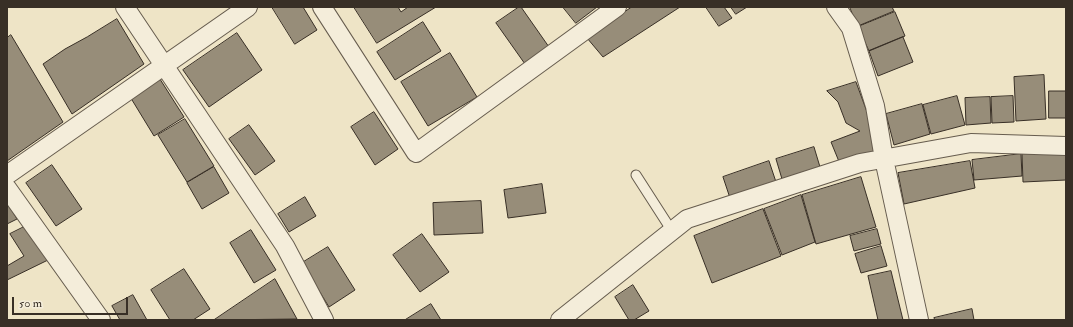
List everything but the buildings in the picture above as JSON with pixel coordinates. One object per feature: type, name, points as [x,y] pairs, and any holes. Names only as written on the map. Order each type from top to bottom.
[{"type":"street","points":[[125,7],[285,246],[324,320]]},
{"type":"street","points":[[7,175],[248,7]]},
{"type":"street","points":[[322,7],[416,153],[617,7]]},
{"type":"street","points":[[836,7],[851,28],[875,106],[884,159],[919,320]]},
{"type":"street","points":[[560,320],[687,219],[860,164],[884,159],[970,143],[1066,146]]},
{"type":"street","points":[[7,188],[101,320]]},
{"type":"lane","points":[[636,175],[672,231]]}]
